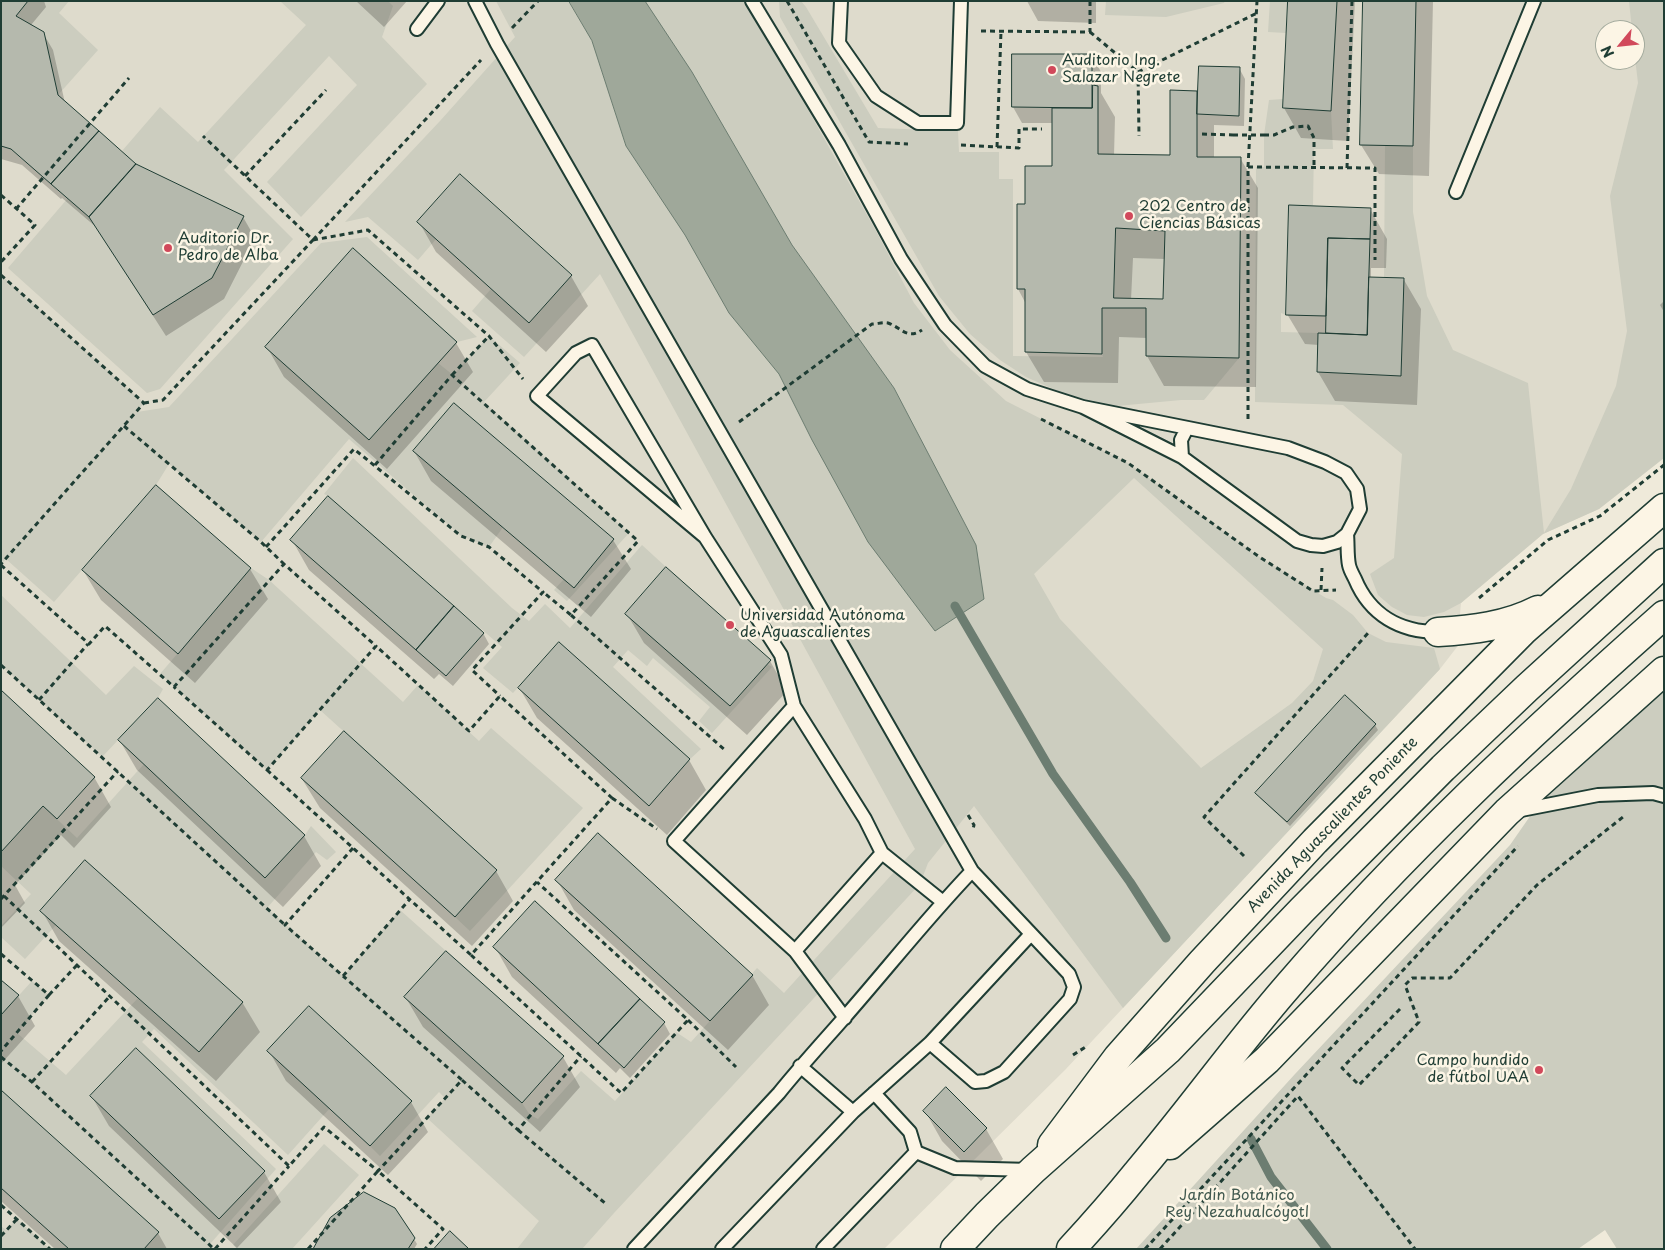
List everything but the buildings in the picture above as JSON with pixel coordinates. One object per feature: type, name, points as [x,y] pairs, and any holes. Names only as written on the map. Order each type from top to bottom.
[{"type":"main road","name":"Avenida Aguascalientes Poniente","points":[[1033,1170],[1118,1057],[1202,962],[1315,841],[1524,630],[1664,508]]},
{"type":"main road","name":"Avenida Aguascalientes Poniente","points":[[955,1249],[1033,1170],[1168,1050],[1309,903],[1443,768],[1541,674],[1664,563]]},
{"type":"main road","points":[[1438,632],[1478,628],[1506,622],[1533,612],[1559,598]]},
{"type":"main road","points":[[1071,1249],[1138,1172],[1288,986],[1388,876],[1555,712],[1664,615]]},
{"type":"main road","points":[[1138,1172],[1267,1060],[1507,812],[1664,671]]},
{"type":"lane","points":[[417,29],[438,1]]},
{"type":"lane","points":[[475,1],[497,44],[972,871],[1069,974],[1074,987],[1070,999],[1004,1072],[986,1081],[975,1082],[930,1043]]},
{"type":"lane","points":[[752,1],[839,145],[901,259],[945,325],[985,366],[1026,389],[1083,407],[1288,448],[1325,462],[1346,473],[1357,489],[1360,509],[1347,534],[1337,542],[1323,546],[1311,545],[1297,540],[1182,457],[1083,407]]},
{"type":"lane","points":[[841,1],[839,43],[876,96],[918,123],[958,123],[961,1]]},
{"type":"lane","points":[[1456,192],[1534,1]]},
{"type":"lane","points":[[705,537],[537,396],[576,353],[592,345],[705,537],[781,655],[794,706],[865,819],[882,853],[942,902]]},
{"type":"lane","points":[[1182,457],[1181,440],[1187,428]]},
{"type":"lane","points":[[1347,534],[1349,566],[1361,594],[1383,616],[1402,627],[1423,632],[1438,632]]},
{"type":"lane","points":[[794,706],[674,841],[796,951],[844,1018]]},
{"type":"lane","points":[[1507,812],[1598,795],[1653,793],[1664,796]]},
{"type":"lane","points":[[796,951],[882,853]]},
{"type":"lane","points":[[634,1249],[779,1094],[800,1066],[844,1018],[942,902],[972,871]]},
{"type":"lane","points":[[722,1249],[853,1112],[930,1043],[1030,934]]},
{"type":"lane","points":[[800,1066],[853,1112]]},
{"type":"lane","points":[[874,1093],[910,1132],[916,1152]]},
{"type":"lane","points":[[916,1152],[955,1168],[1033,1170]]},
{"type":"lane","points":[[823,1249],[916,1152]]},
{"type":"path","points":[[511,29],[538,1]]},
{"type":"path","points":[[1090,1],[1090,32]]},
{"type":"path","points":[[1248,439],[1248,168],[1257,1]]},
{"type":"path","points":[[1347,168],[1352,1]]},
{"type":"path","points":[[1138,72],[1257,13]]},
{"type":"path","points":[[960,30],[1090,32],[1138,72],[1139,136]]},
{"type":"path","points":[[997,147],[1001,31]]},
{"type":"path","points":[[88,644],[1,564],[144,403],[163,400],[497,44]]},
{"type":"path","points":[[16,209],[129,78]]},
{"type":"path","points":[[244,176],[326,90]]},
{"type":"path","points":[[1202,134],[1274,135],[1293,126],[1308,126],[1314,138],[1314,168]]},
{"type":"path","points":[[203,136],[313,240]]},
{"type":"path","points":[[1248,168],[1375,168],[1375,260]]},
{"type":"path","points":[[1,195],[35,225],[1,262]]},
{"type":"path","points":[[313,240],[368,230],[489,336],[537,396]]},
{"type":"path","points":[[1,275],[144,403]]},
{"type":"path","points":[[739,422],[872,324],[886,322],[908,334],[916,334],[923,329]]},
{"type":"path","points":[[375,465],[452,375],[489,336]]},
{"type":"path","points":[[452,375],[638,541],[571,616]]},
{"type":"path","points":[[1035,415],[1128,463],[1258,556],[1313,591],[1339,591]]},
{"type":"path","points":[[124,426],[266,547],[469,731],[500,696]]},
{"type":"path","points":[[266,547],[354,450],[461,536],[489,547],[742,765]]},
{"type":"path","points":[[174,687],[284,564]]},
{"type":"path","points":[[543,592],[472,670],[612,798],[674,841]]},
{"type":"path","points":[[1244,856],[1204,817],[1383,616]]},
{"type":"path","points":[[39,700],[105,626],[410,899],[622,1093],[688,1020]]},
{"type":"path","points":[[267,770],[376,646]]},
{"type":"path","points":[[1,665],[285,925],[518,1130],[606,1204]]},
{"type":"path","points":[[118,771],[3,897],[289,1166]]},
{"type":"path","points":[[471,955],[612,798]]},
{"type":"path","points":[[1400,1009],[1342,1068],[1359,1085],[1419,1022],[1405,985],[1412,978],[1450,978],[1537,885],[1625,816]]},
{"type":"path","points":[[1145,1249],[1519,844]]},
{"type":"path","points":[[285,925],[353,848]]},
{"type":"path","points":[[537,882],[688,1020],[736,1067]]},
{"type":"path","points":[[343,976],[410,899]]},
{"type":"path","points":[[1,954],[49,995]]},
{"type":"path","points":[[1,1051],[77,965]]},
{"type":"path","points":[[32,1082],[110,996]]},
{"type":"path","points":[[518,1130],[581,1056]]},
{"type":"path","points":[[1,1057],[32,1082],[215,1249],[324,1127],[378,1171],[443,1229],[425,1249]]},
{"type":"path","points":[[308,1249],[462,1080]]},
{"type":"path","points":[[1160,1249],[1298,1096],[1415,1249]]},
{"type":"path","points":[[1,1205],[50,1249]]},
{"type":"path","points":[[1,1236],[17,1219]]},
{"type":"shaded area","name":"Universidad Autónoma de Aguascalientes","points":[[1,1],[1664,1],[1664,458],[1599,509],[1543,534],[1461,603],[1457,647],[1440,669],[1065,1070],[884,1249],[1,1249]]},
{"type":"shaded area","points":[[569,1],[645,1],[692,72],[792,245],[894,388],[976,545],[984,599],[935,631],[868,542],[812,440],[779,374],[729,313],[685,235],[626,146],[592,41]]},
{"type":"green space","points":[[28,1],[69,1],[59,13],[98,50],[58,95],[44,32],[16,16]]},
{"type":"green space","points":[[280,1],[388,1],[393,6],[382,37],[427,84],[301,217],[267,182],[357,85],[329,56],[224,170],[293,239],[160,389],[147,393],[8,268],[68,198],[89,217],[153,315],[212,278],[244,216],[136,164],[122,151],[160,107],[198,142],[306,25]]},
{"type":"green space","points":[[496,1],[569,1],[592,41],[626,146],[685,235],[729,313],[779,374],[812,440],[976,545],[894,388],[792,245],[692,72],[645,1],[743,1],[807,108],[914,303],[950,350],[1006,401],[1128,463],[1258,556],[1326,598],[1333,600],[1353,615],[1368,633],[1386,642],[1434,648],[1440,669],[1123,1008],[974,806],[928,863],[920,884],[582,1249],[517,1249],[539,1221],[427,1118],[445,1098],[439,1092],[380,1156],[370,1146],[411,1101],[309,1006],[267,1051],[330,1108],[288,1155],[154,1029],[142,1042],[276,1169],[210,1244],[214,1249],[144,1249],[159,1232],[1,1090],[1,1015],[32,981],[49,995],[17,1033],[66,1075],[138,998],[199,1052],[243,1001],[85,861],[56,925],[25,959],[1,937],[1,926],[31,894],[1,866],[1,852],[43,806],[77,838],[144,764],[265,877],[305,835],[311,826],[336,852],[327,860],[316,852],[267,908],[343,976],[400,910],[446,951],[405,998],[522,1103],[530,1115],[538,1119],[581,1071],[615,1101],[676,1032],[691,1042],[757,968],[784,993],[915,849],[600,274],[524,357],[472,311],[491,289],[529,323],[572,275],[461,174],[417,222],[436,239],[418,260],[368,217],[345,222],[440,121],[515,37]],"holes":[[[1134,478],[1323,649],[1313,681],[1292,703],[1201,768],[1060,619],[1034,574]],[[136,1048],[265,1171],[219,1219],[90,1097]]]},
{"type":"green space","points":[[779,1],[801,1],[806,7],[878,128],[958,131],[959,152],[999,152],[999,179],[1013,179],[1013,356],[1103,357],[1102,308],[1146,308],[1146,356],[1239,358],[1204,400],[1181,400],[1117,406],[1067,395],[1026,377],[1000,360],[970,334],[939,296],[780,17]]},
{"type":"green space","points":[[1106,1],[1225,1],[1224,3],[1166,17],[1105,15]]},
{"type":"green space","points":[[1270,1],[1288,1],[1286,33],[1268,32]]},
{"type":"green space","points":[[1629,1],[1664,1],[1664,458],[1599,509],[1543,534],[1461,603],[1444,612],[1424,617],[1407,615],[1392,607],[1378,595],[1370,574],[1394,558],[1402,454],[1343,405],[1255,402],[1256,167],[1264,167],[1264,135],[1269,100],[1283,99],[1283,109],[1331,111],[1333,149],[1314,149],[1313,205],[1289,205],[1286,315],[1281,313],[1281,332],[1318,333],[1317,372],[1401,375],[1404,279],[1384,277],[1385,146],[1413,146],[1413,212],[1427,296],[1453,350],[1528,383],[1544,533],[1571,489],[1616,386],[1627,331],[1610,196],[1638,83],[1636,70],[1645,70],[1645,20],[1631,20]]},
{"type":"green space","points":[[1116,228],[1165,231],[1163,299],[1114,298]]},
{"type":"green space","points":[[367,237],[477,337],[457,342],[353,248],[266,347],[369,440],[438,363],[453,375],[489,336],[520,363],[484,402],[629,533],[567,601],[554,590],[564,579],[574,587],[614,539],[454,403],[413,451],[503,527],[489,547],[461,536],[349,439],[261,542],[169,464],[156,485],[54,602],[6,559],[1,564],[1,275],[144,403],[137,412],[169,407],[321,243]]},
{"type":"green space","points":[[353,458],[512,608],[529,621],[545,604],[570,628],[642,545],[666,567],[625,614],[730,706],[767,664],[772,667],[712,733],[699,721],[710,707],[653,658],[647,666],[628,650],[613,667],[701,749],[690,759],[559,642],[513,693],[483,668],[502,647],[324,494]]},
{"type":"green space","points":[[251,568],[269,580],[403,702],[418,685],[479,741],[491,728],[583,808],[470,931],[455,917],[497,870],[320,710],[267,770],[160,674]]},
{"type":"green space","points":[[1,595],[106,695],[134,666],[163,689],[158,698],[102,757],[3,667],[1,668]]},
{"type":"green space","name":"Jardín Botánico Rey Nezahualcóyotl","points":[[1664,692],[1664,1249],[1617,1249],[1605,1230],[1578,1249],[1136,1249],[1295,1074],[1510,845],[1558,776]]},
{"type":"green space","points":[[324,1144],[359,1175],[292,1249],[237,1249],[233,1245]]},
{"type":"green space","points":[[17,1219],[50,1249],[1,1249],[1,1226],[6,1230]]},
{"type":"waterway","points":[[955,606],[1053,774],[1130,882],[1166,938]]},
{"type":"waterway","points":[[1251,1139],[1271,1177],[1327,1249]]},
{"type":"place","name":"Auditorio Ing. Salazar Negrete","points":[[1052,70]]},
{"type":"place","name":"202 Centro de Ciencias Básicas","points":[[1129,216]]},
{"type":"place","name":"Auditorio Dr. Pedro de Alba","points":[[168,248]]},
{"type":"place","name":"Universidad Autónoma de Aguascalientes","points":[[730,625]]},
{"type":"place","name":"Campo hundido de fútbol UAA","points":[[1539,1070]]}]
